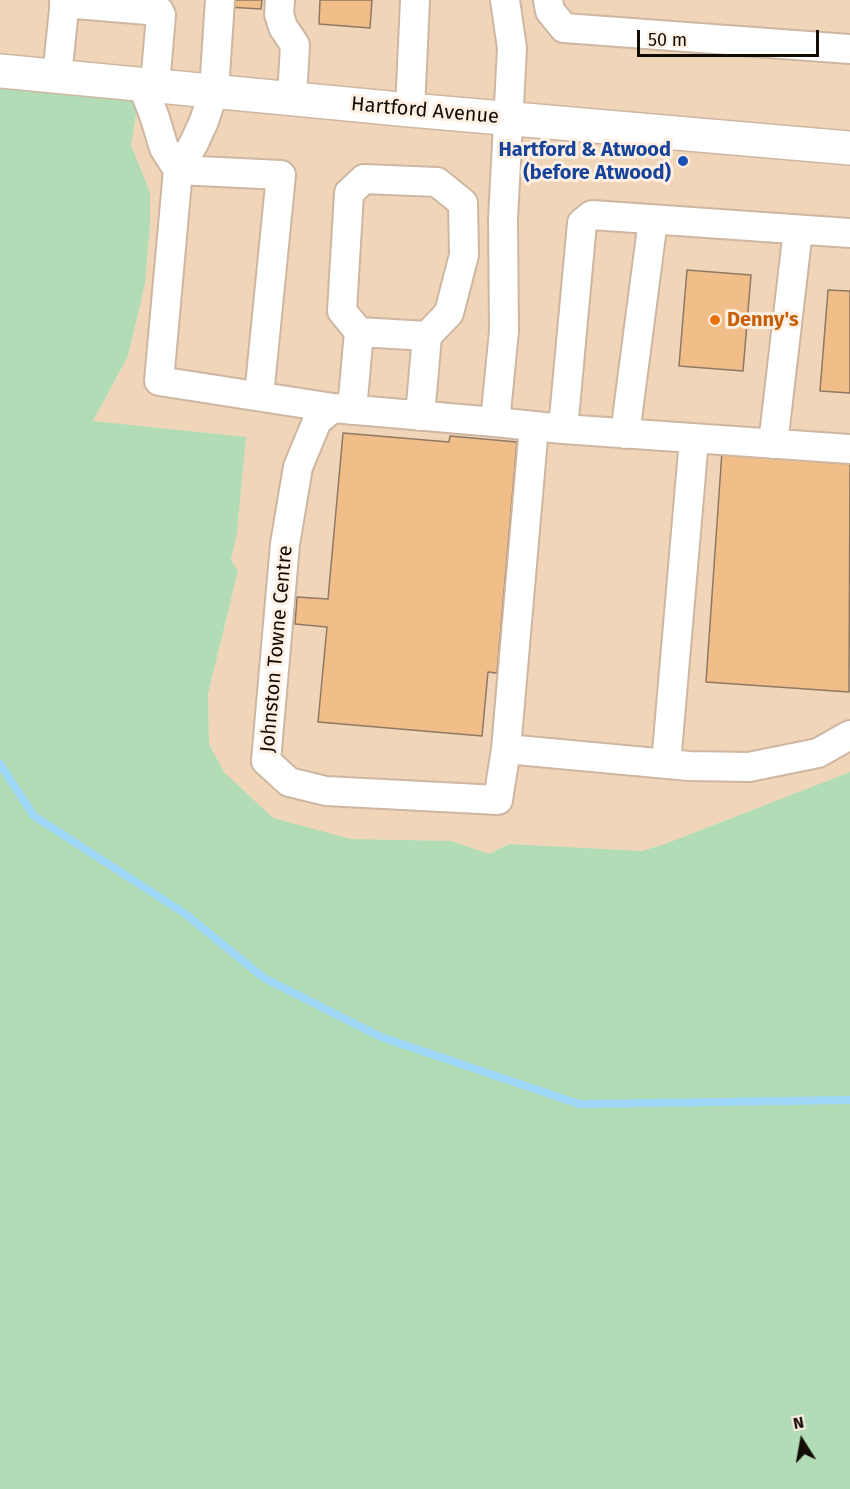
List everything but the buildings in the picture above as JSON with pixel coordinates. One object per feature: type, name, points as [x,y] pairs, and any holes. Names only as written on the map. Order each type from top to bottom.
[{"type":"main road","name":"Hartford Avenue","points":[[0,71],[410,110],[850,148]]},
{"type":"lane","points":[[280,0],[279,14],[283,27],[295,45],[292,99]]},
{"type":"lane","points":[[410,110],[416,0]]},
{"type":"lane","points":[[495,422],[504,331],[503,219],[512,48],[505,0]]},
{"type":"lane","points":[[548,0],[550,11],[564,28],[850,49]]},
{"type":"lane","points":[[57,76],[64,1],[159,11],[148,85],[164,148],[178,170]]},
{"type":"lane","points":[[219,10],[214,91],[194,143],[178,170],[159,381],[342,409],[625,434],[850,449]]},
{"type":"lane","points":[[178,170],[281,175],[259,396]]},
{"type":"lane","points":[[420,416],[427,336],[449,313],[464,255],[463,203],[437,182],[364,179],[349,193],[342,311],[359,332],[427,336]]},
{"type":"lane","points":[[563,429],[582,223],[592,215],[850,233]]},
{"type":"lane","points":[[625,434],[653,220]]},
{"type":"lane","points":[[773,444],[798,230]]},
{"type":"lane","points":[[342,409],[359,332]]},
{"type":"lane","name":"Johnston Towne Centre","points":[[342,409],[317,421],[298,467],[285,544],[266,760],[289,782],[326,791],[498,800],[506,749]]},
{"type":"lane","points":[[534,426],[506,749],[666,764],[749,767],[818,753],[850,735]]},
{"type":"lane","points":[[666,764],[694,438]]},
{"type":"shaded area","points":[[0,0],[850,0],[850,772],[642,851],[509,844],[489,854],[452,841],[351,839],[273,819],[224,772],[209,744],[208,694],[238,572],[231,561],[237,533],[246,437],[93,421],[128,356],[145,284],[150,192],[131,145],[140,92],[0,75]]},
{"type":"green space","points":[[0,75],[140,91],[131,145],[150,192],[145,284],[128,356],[93,421],[246,437],[237,533],[231,560],[238,571],[208,694],[209,744],[224,772],[273,818],[351,839],[452,841],[489,854],[509,844],[642,851],[850,772],[850,1489],[0,1489]]},
{"type":"waterway","points":[[0,764],[34,816],[184,913],[264,978],[381,1037],[579,1104],[850,1100]]},
{"type":"place","name":"Hartford & Atwood (before Atwood)","points":[[683,161]]},
{"type":"place","name":"Denny's","points":[[715,320]]}]
